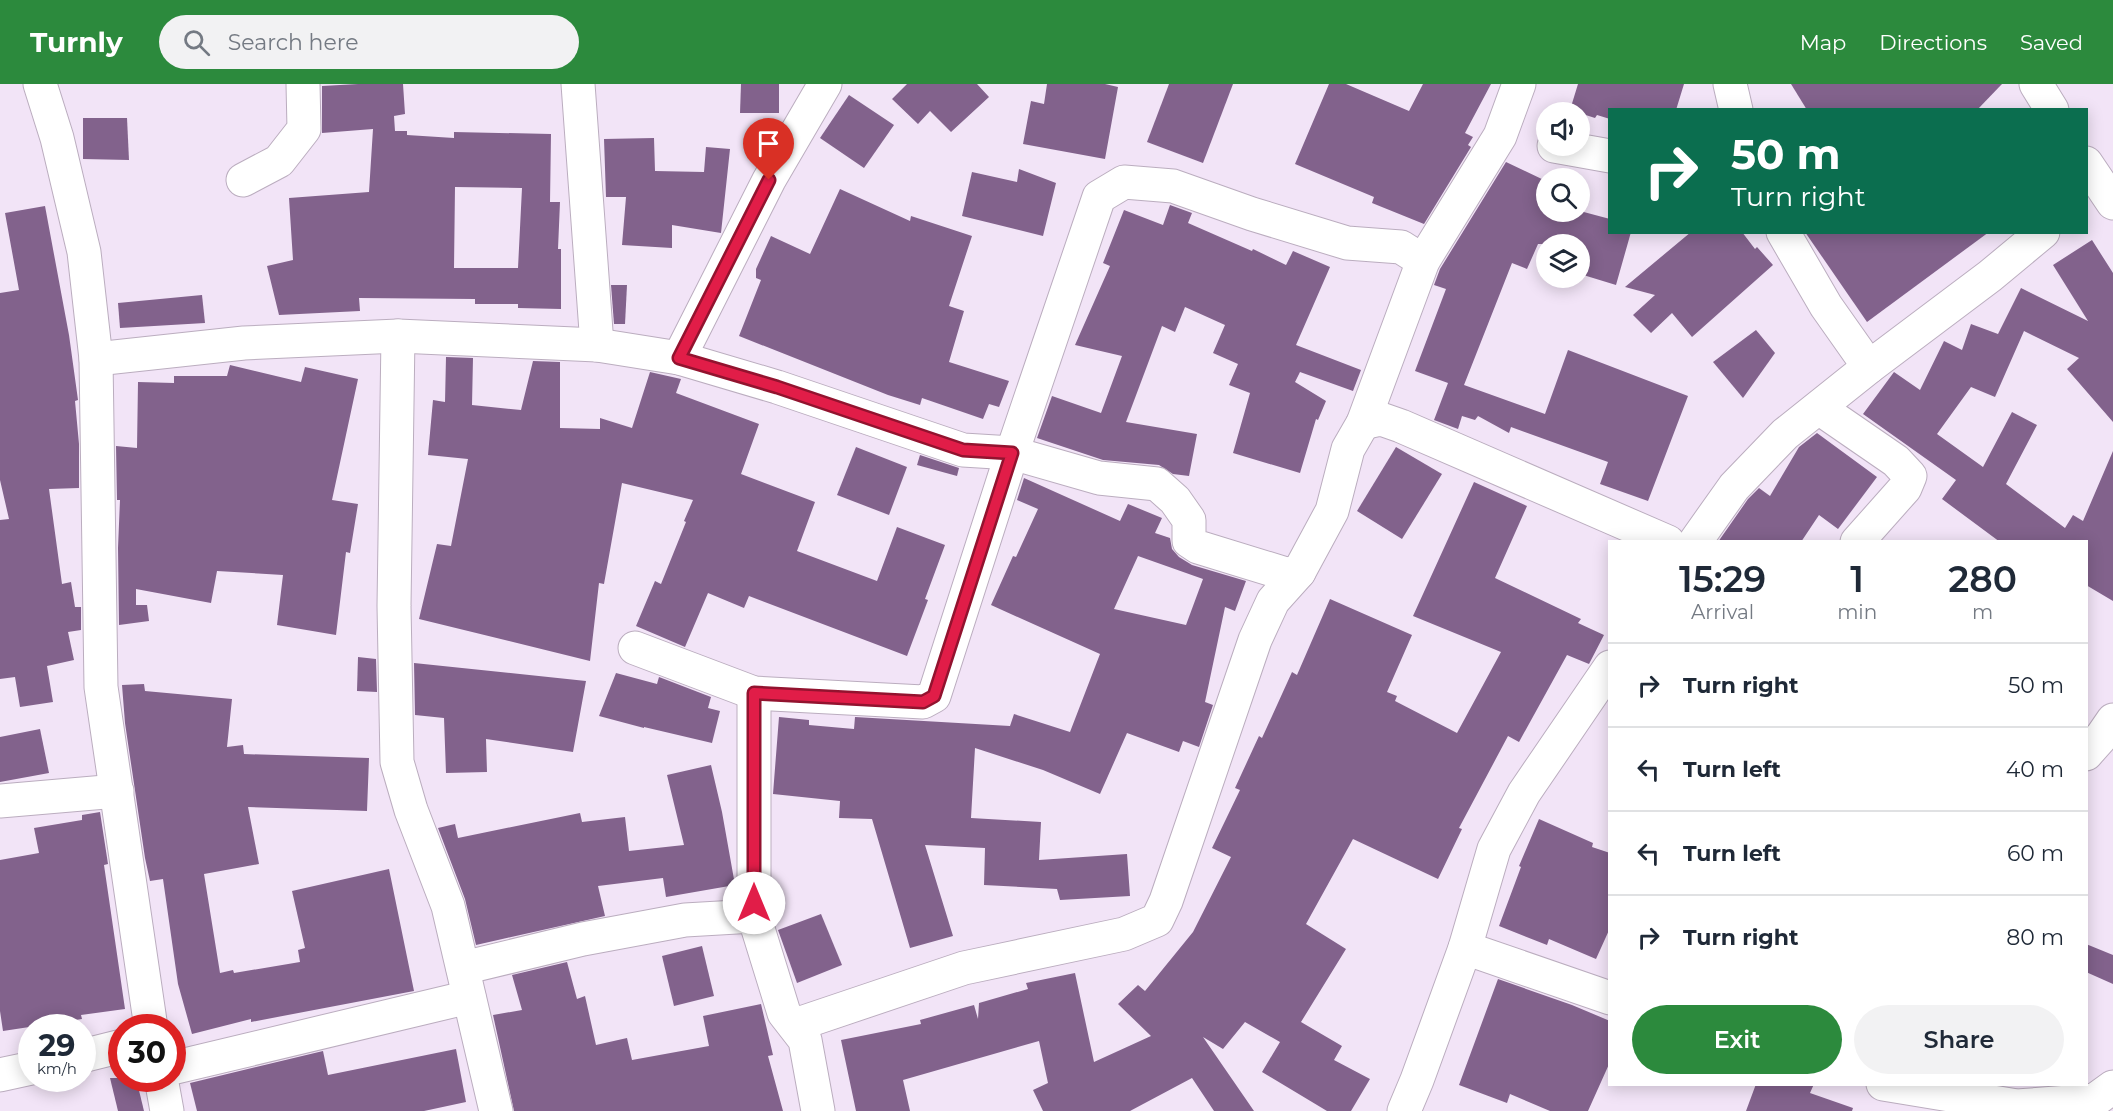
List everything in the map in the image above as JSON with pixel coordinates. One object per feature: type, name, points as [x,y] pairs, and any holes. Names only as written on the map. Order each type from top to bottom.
[{"type":"street","points":[[40,84],[57,138],[84,252],[96,359],[101,687],[149,1014]]},
{"type":"street","points":[[243,180],[279,161],[304,129],[303,84]]},
{"type":"street","points":[[578,84],[597,345]]},
{"type":"street","points":[[679,358],[769,180],[825,84]]},
{"type":"street","points":[[795,1025],[964,968],[1124,934],[1157,920],[1166,901],[1255,640],[1273,600],[1299,573],[1332,511],[1348,449],[1363,423],[1423,261],[1500,136],[1520,84]]},
{"type":"street","points":[[1731,84],[1736,108]]},
{"type":"street","points":[[2036,84],[2051,108]]},
{"type":"street","points":[[1500,136],[1536,142]]},
{"type":"street","points":[[1590,152],[1608,156]]},
{"type":"street","points":[[635,648],[754,693],[923,702],[934,696],[1012,453],[1099,197],[1124,182],[1173,186],[1252,214],[1347,243],[1401,247],[1423,261]]},
{"type":"street","points":[[1784,234],[1826,306],[1869,367]]},
{"type":"street","points":[[1696,540],[1734,487],[1785,434],[1990,276],[2041,234]]},
{"type":"street","points":[[96,359],[244,344],[398,336],[597,345],[679,358],[777,387],[963,450],[1012,453],[1099,478],[1156,484],[1175,500],[1189,520],[1189,541],[1198,547],[1286,574],[1299,573]]},
{"type":"street","points":[[398,336],[394,606],[398,762],[411,810],[448,906],[496,1111]]},
{"type":"street","points":[[1819,408],[1896,460],[1910,476],[1905,488],[1859,540]]},
{"type":"street","points":[[1363,423],[1381,419],[1401,426],[1663,540]]},
{"type":"street","points":[[1404,1111],[1465,948],[1494,849],[1524,793],[1608,670]]},
{"type":"street","points":[[754,693],[754,916],[784,1013],[805,1040],[818,1111]]},
{"type":"street","points":[[2088,752],[2103,736],[2113,720]]},
{"type":"street","points":[[0,801],[117,791]]},
{"type":"street","points":[[186,1064],[466,982],[594,937],[685,920],[754,916]]},
{"type":"street","points":[[1465,948],[1608,997]]},
{"type":"street","points":[[0,1075],[18,1071]]},
{"type":"street","points":[[1895,1086],[2017,1106],[2095,1100],[2113,1087]]},
{"type":"street","points":[[164,1092],[167,1111]]},
{"type":"building","points":[[403,84],[405,114],[394,116],[395,131],[407,131],[407,135],[454,138],[454,132],[551,134],[550,202],[560,202],[558,249],[561,249],[561,309],[518,308],[518,304],[475,304],[475,299],[359,298],[360,311],[279,315],[267,266],[293,260],[289,198],[369,192],[373,129],[322,133],[322,86]],"holes":[[[455,187],[522,188],[518,268],[454,268]]]},
{"type":"building","points":[[741,84],[779,84],[779,113],[740,113]]},
{"type":"building","points":[[907,84],[977,84],[989,97],[951,132],[930,111],[918,124],[892,99]]},
{"type":"building","points":[[1047,84],[1105,84],[1118,87],[1105,159],[1023,144],[1031,101],[1044,104]]},
{"type":"building","points":[[1169,84],[1233,84],[1203,163],[1147,142]]},
{"type":"building","points":[[1329,84],[1346,84],[1409,111],[1423,84],[1491,84],[1465,133],[1473,137],[1468,145],[1471,147],[1424,224],[1372,203],[1374,197],[1295,164]]},
{"type":"building","points":[[1578,84],[1684,84],[1677,108],[1608,108],[1608,118],[1597,115],[1595,118],[1590,116],[1590,102],[1572,102]]},
{"type":"building","points":[[1791,84],[2002,84],[1979,108],[1806,108]]},
{"type":"building","points":[[849,95],[894,125],[864,168],[820,138]]},
{"type":"building","points":[[83,118],[127,118],[129,160],[83,159]]},
{"type":"building","points":[[654,138],[655,171],[704,172],[706,147],[730,149],[721,233],[672,225],[672,248],[622,245],[626,197],[606,197],[604,139]]},
{"type":"building","points":[[1506,162],[1536,176],[1536,222],[1590,222],[1590,214],[1608,218],[1608,234],[1630,234],[1616,285],[1590,277],[1590,234],[1536,234],[1536,249],[1527,269],[1512,263],[1464,385],[1545,414],[1568,350],[1688,396],[1648,501],[1600,484],[1608,462],[1511,427],[1509,433],[1478,416],[1475,420],[1462,416],[1458,429],[1434,420],[1448,383],[1415,371],[1446,289],[1434,285],[1440,269]]},
{"type":"building","points":[[1019,169],[1056,183],[1043,236],[962,216],[972,172],[1017,182]]},
{"type":"building","points":[[840,189],[910,221],[911,216],[972,236],[949,306],[964,311],[949,362],[1009,381],[999,407],[989,404],[983,419],[922,398],[920,405],[888,395],[739,336],[761,280],[756,278],[756,269],[771,236],[810,254]]},
{"type":"building","points":[[1170,205],[1192,213],[1188,223],[1286,265],[1293,251],[1330,267],[1296,345],[1361,370],[1353,391],[1300,372],[1295,382],[1326,401],[1318,420],[1316,419],[1300,473],[1233,453],[1250,393],[1229,385],[1238,364],[1213,353],[1225,325],[1185,307],[1175,332],[1162,326],[1126,422],[1197,434],[1189,476],[1173,474],[1159,465],[1103,460],[1037,438],[1052,396],[1101,413],[1122,356],[1075,345],[1110,266],[1103,263],[1124,210],[1163,225]]},
{"type":"building","points":[[45,206],[69,335],[78,400],[75,401],[79,444],[79,488],[49,489],[62,584],[71,582],[75,607],[81,607],[81,630],[68,632],[74,660],[47,666],[53,702],[20,707],[15,677],[0,679],[0,520],[9,519],[0,480],[0,293],[19,290],[5,213]]},
{"type":"building","points":[[1689,234],[1744,234],[1755,249],[1757,247],[1773,265],[1692,337],[1672,313],[1651,333],[1633,315],[1655,295],[1625,287]]},
{"type":"building","points":[[1806,234],[1986,234],[1867,322]]},
{"type":"building","points":[[2092,240],[2113,273],[2113,422],[2067,369],[2079,358],[2024,331],[1995,397],[1971,387],[1937,434],[1983,467],[2012,412],[2037,425],[2006,484],[2065,528],[2073,515],[2083,521],[2113,451],[2113,601],[2088,586],[2088,540],[1997,540],[1942,499],[1956,480],[1863,414],[1894,372],[1920,390],[1944,341],[1962,350],[1971,324],[1998,334],[2021,288],[2088,321],[2053,265]]},
{"type":"building","points":[[611,285],[627,285],[625,324],[614,324]]},
{"type":"building","points":[[202,295],[205,323],[120,328],[118,303]]},
{"type":"building","points":[[1756,330],[1775,353],[1743,398],[1713,362]]},
{"type":"building","points":[[446,357],[473,358],[472,405],[521,410],[533,361],[560,362],[560,428],[600,429],[600,418],[632,428],[650,372],[681,379],[676,393],[759,424],[741,474],[815,502],[797,551],[877,581],[897,527],[945,545],[907,656],[749,596],[744,608],[708,593],[685,647],[636,626],[655,581],[661,584],[693,500],[622,483],[604,584],[599,583],[590,661],[419,619],[437,544],[451,546],[468,459],[428,455],[433,400],[445,402]]},
{"type":"building","points":[[230,365],[301,382],[305,367],[358,379],[332,500],[358,504],[350,553],[346,552],[336,635],[277,625],[283,575],[217,571],[211,603],[136,589],[136,605],[147,605],[149,621],[119,625],[120,500],[117,500],[116,446],[137,448],[138,382],[174,383],[174,376],[227,376]]},
{"type":"building","points":[[1817,433],[1877,477],[1838,529],[1819,515],[1802,540],[1719,540],[1748,499],[1759,488],[1770,496],[1799,447]]},
{"type":"building","points":[[856,447],[907,467],[889,515],[837,495]]},
{"type":"building","points":[[1396,447],[1442,474],[1402,539],[1357,511]]},
{"type":"building","points":[[920,455],[959,468],[957,476],[917,465]]},
{"type":"building","points":[[1024,478],[1120,521],[1128,504],[1162,518],[1155,533],[1170,538],[1172,549],[1179,557],[1192,565],[1246,581],[1235,611],[1225,607],[1205,702],[1213,705],[1199,747],[1183,741],[1179,752],[1127,733],[1100,794],[1043,770],[975,748],[971,818],[1041,822],[1039,860],[1127,854],[1130,896],[1060,900],[1057,889],[984,885],[985,848],[925,845],[953,936],[910,948],[872,819],[839,818],[840,801],[773,794],[779,717],[809,720],[809,725],[854,729],[855,717],[1010,726],[1014,714],[1070,732],[1100,654],[991,605],[1038,509],[1017,500]],"holes":[[[1138,556],[1203,579],[1186,625],[1114,609]]]},
{"type":"building","points":[[1474,482],[1527,506],[1495,578],[1581,619],[1578,623],[1604,635],[1589,664],[1567,655],[1519,742],[1508,736],[1459,828],[1462,829],[1438,879],[1353,839],[1306,924],[1346,949],[1301,1022],[1342,1046],[1334,1060],[1370,1079],[1351,1111],[1327,1111],[1262,1072],[1280,1042],[1245,1022],[1223,1049],[1203,1037],[1254,1111],[1214,1111],[1192,1078],[1130,1111],[1043,1111],[1033,1090],[1048,1083],[1039,1041],[903,1080],[910,1111],[856,1111],[841,1040],[921,1024],[920,1020],[974,1005],[978,1019],[979,1003],[1028,989],[1026,983],[1075,973],[1094,1062],[1151,1036],[1118,1004],[1138,985],[1145,991],[1193,932],[1231,857],[1212,848],[1240,790],[1235,788],[1259,736],[1262,738],[1292,672],[1297,675],[1330,599],[1412,635],[1387,692],[1397,696],[1395,701],[1457,733],[1501,652],[1413,616]]},
{"type":"building","points":[[358,657],[376,659],[377,692],[357,691]]},
{"type":"building","points":[[414,663],[586,681],[573,752],[486,739],[487,772],[446,773],[444,718],[415,715]]},
{"type":"building","points":[[616,673],[657,684],[659,677],[711,697],[708,708],[720,711],[712,743],[599,716]]},
{"type":"building","points":[[144,684],[145,691],[232,699],[227,747],[243,745],[244,754],[369,758],[367,811],[248,807],[259,864],[204,874],[220,973],[233,970],[234,973],[300,962],[298,950],[305,948],[292,891],[389,869],[414,991],[251,1022],[251,1019],[192,1034],[178,984],[163,879],[150,881],[145,858],[125,723],[122,685]]},
{"type":"building","points":[[40,729],[49,773],[0,782],[0,737]]},
{"type":"building","points":[[711,765],[735,885],[666,897],[663,878],[598,886],[605,916],[476,945],[465,899],[438,828],[455,824],[458,838],[580,813],[582,822],[625,817],[629,851],[684,845],[667,775]]},
{"type":"building","points":[[100,812],[108,864],[104,865],[125,1009],[88,1014],[18,1014],[18,1029],[3,1031],[0,1011],[0,860],[39,853],[34,828],[82,820],[82,815]]},
{"type":"building","points":[[1539,819],[1593,843],[1592,847],[1608,852],[1608,932],[1596,959],[1549,939],[1547,945],[1499,926],[1521,867],[1519,866]]},
{"type":"building","points":[[821,914],[842,965],[797,983],[778,930]]},
{"type":"building","points":[[2088,945],[2113,955],[2113,984],[2088,973]]},
{"type":"building","points":[[702,946],[714,996],[674,1006],[662,956]]},
{"type":"building","points":[[567,962],[577,999],[585,996],[596,1045],[627,1038],[632,1060],[709,1046],[703,1016],[761,1004],[773,1055],[768,1056],[783,1111],[514,1111],[493,1015],[522,1010],[512,975]]},
{"type":"building","points":[[1498,979],[1608,1020],[1608,1066],[1588,1111],[1550,1111],[1510,1094],[1507,1103],[1459,1085]]},
{"type":"building","points":[[456,1049],[466,1102],[424,1111],[197,1111],[190,1083],[323,1051],[328,1075]]},
{"type":"building","points":[[1755,1086],[1813,1086],[1810,1093],[1853,1108],[1852,1111],[1746,1111]]},
{"type":"building","points":[[113,1092],[139,1092],[144,1111],[118,1111]]},
{"type":"route","points":[[754,903],[754,693],[923,702],[934,696],[1012,453],[963,450],[777,387],[679,358],[769,180]]}]
